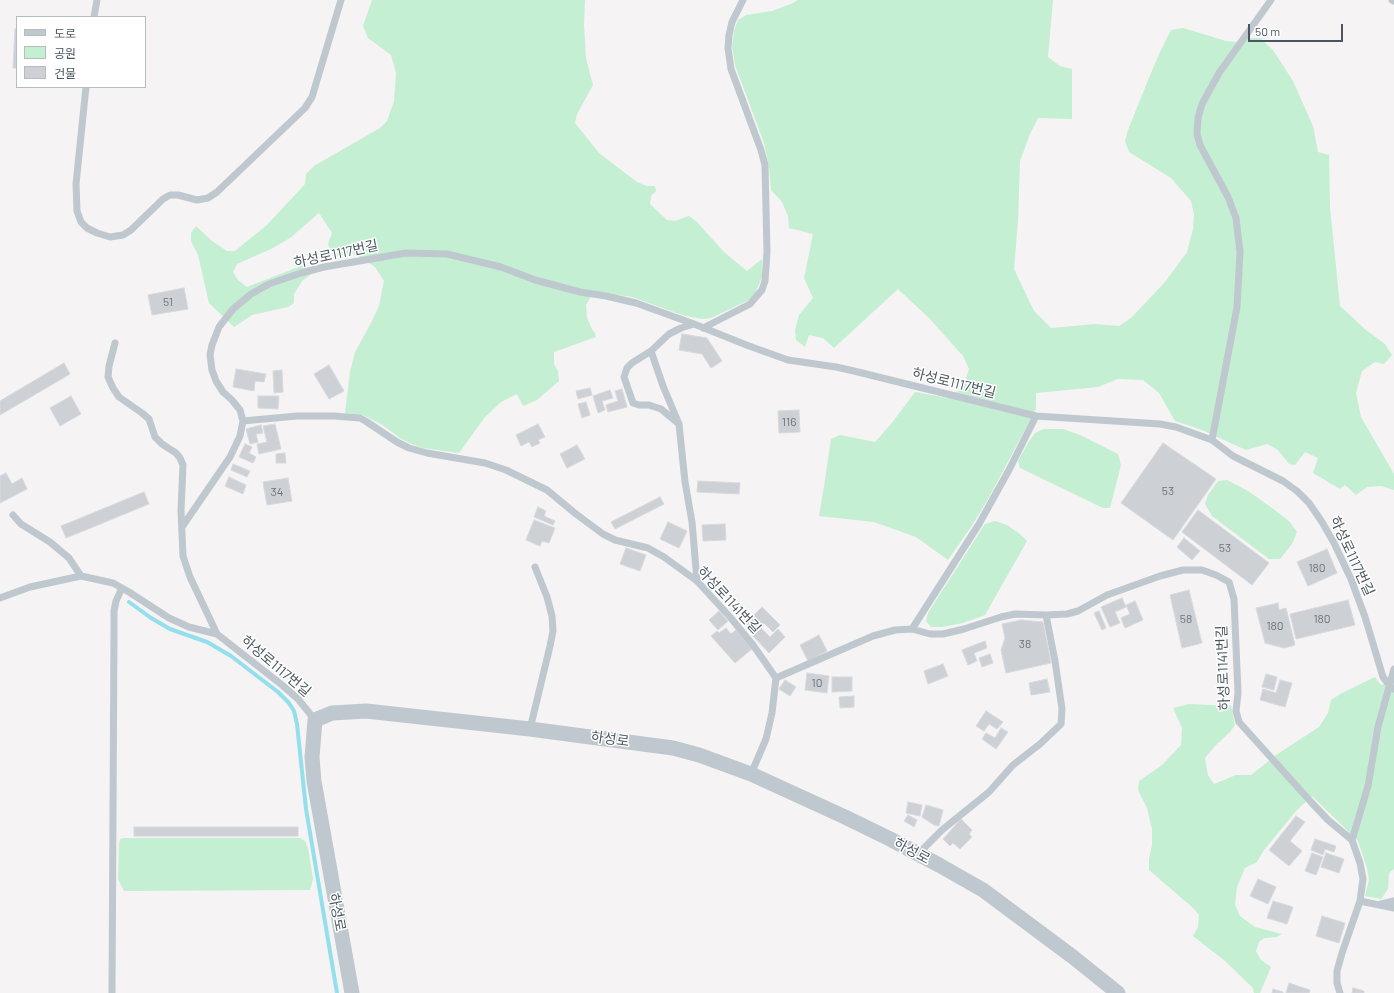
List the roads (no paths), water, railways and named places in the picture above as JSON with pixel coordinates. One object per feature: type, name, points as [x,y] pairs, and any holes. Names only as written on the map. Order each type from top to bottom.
[{"type":"street","name":"하성로","points":[[352,993],[314,781],[312,757],[315,720],[332,714],[366,711],[530,729],[673,748],[699,755],[751,774],[845,817],[918,854],[983,890],[1038,930],[1118,993]]},
{"type":"lane","points":[[94,16],[97,0]]},
{"type":"lane","points":[[86,88],[76,184],[77,211],[81,222],[87,228],[110,237],[123,235],[131,230],[163,199],[170,195],[178,195],[197,200],[208,198],[217,192],[305,108],[312,97],[341,0]]},
{"type":"lane","points":[[703,328],[750,304],[762,290],[765,281],[767,252],[765,165],[761,150],[731,69],[728,48],[732,22],[743,0]]},
{"type":"lane","points":[[1212,440],[1237,307],[1240,252],[1236,218],[1200,145],[1197,134],[1198,118],[1202,104],[1219,73],[1271,0]]},
{"type":"lane","name":"하성로1117번길","points":[[243,421],[240,410],[223,392],[216,381],[212,370],[210,355],[219,327],[233,309],[251,294],[269,284],[324,267],[406,253],[447,254],[501,267],[535,280],[580,292],[636,303],[788,360],[854,371],[1036,416],[1160,424],[1176,427],[1212,440],[1233,456],[1283,481],[1297,491],[1309,503],[1334,543],[1348,573],[1365,617],[1383,677],[1392,687]]},
{"type":"lane","points":[[679,424],[661,409],[649,405],[639,405],[633,403],[624,377],[626,368],[651,351],[669,334],[694,324]]},
{"type":"lane","name":"하성로1117번길","points":[[115,343],[109,366],[108,377],[113,388],[119,397],[142,412],[149,420],[155,437],[162,444],[176,453],[183,465],[181,511],[184,556],[190,578],[217,634]]},
{"type":"lane","points":[[651,351],[663,386],[679,424],[685,482],[692,522],[697,581]]},
{"type":"lane","name":"하성로1141번길","points":[[243,421],[297,416],[360,418],[409,448],[427,453],[485,463],[506,470],[547,490],[603,534],[616,540],[648,548],[664,557],[697,581],[753,645],[776,678],[872,636],[895,630],[912,629],[930,634],[943,634],[964,630],[1001,617],[1015,614],[1067,614],[1078,611],[1107,595],[1136,583],[1160,576],[1183,570],[1202,570],[1216,574],[1229,582],[1234,599],[1238,693],[1236,711],[1239,722],[1328,820],[1352,840]]},
{"type":"lane","points":[[912,629],[979,524],[1009,470],[1036,416]]},
{"type":"lane","points":[[182,527],[230,457],[240,436],[243,421]]},
{"type":"lane","points":[[14,515],[21,524],[50,542],[69,558],[81,576]]},
{"type":"lane","points":[[530,729],[553,631],[552,616],[547,597],[535,566]]},
{"type":"lane","name":"하성로1117번길","points":[[0,598],[30,588],[81,576],[113,583],[169,618],[189,627],[217,634],[298,699],[315,720]]},
{"type":"lane","points":[[112,993],[114,611],[116,601],[122,588]]},
{"type":"lane","points":[[918,854],[942,830],[989,792],[1013,765],[1046,739],[1061,724],[1062,709],[1056,661],[1046,615]]},
{"type":"lane","points":[[1340,993],[1337,982],[1337,971],[1360,901],[1363,879],[1360,863],[1352,840],[1368,786],[1378,728],[1392,687],[1394,668]]},
{"type":"lane","points":[[751,774],[768,732],[776,678]]},
{"type":"lane","points":[[1360,901],[1394,908]]},
{"type":"lane","points":[[1379,905],[1394,901]]},
{"type":"waterway","points":[[129,602],[151,618],[170,629],[207,642],[231,656],[278,692],[289,703],[294,711],[297,724],[306,809],[337,993]]}]
